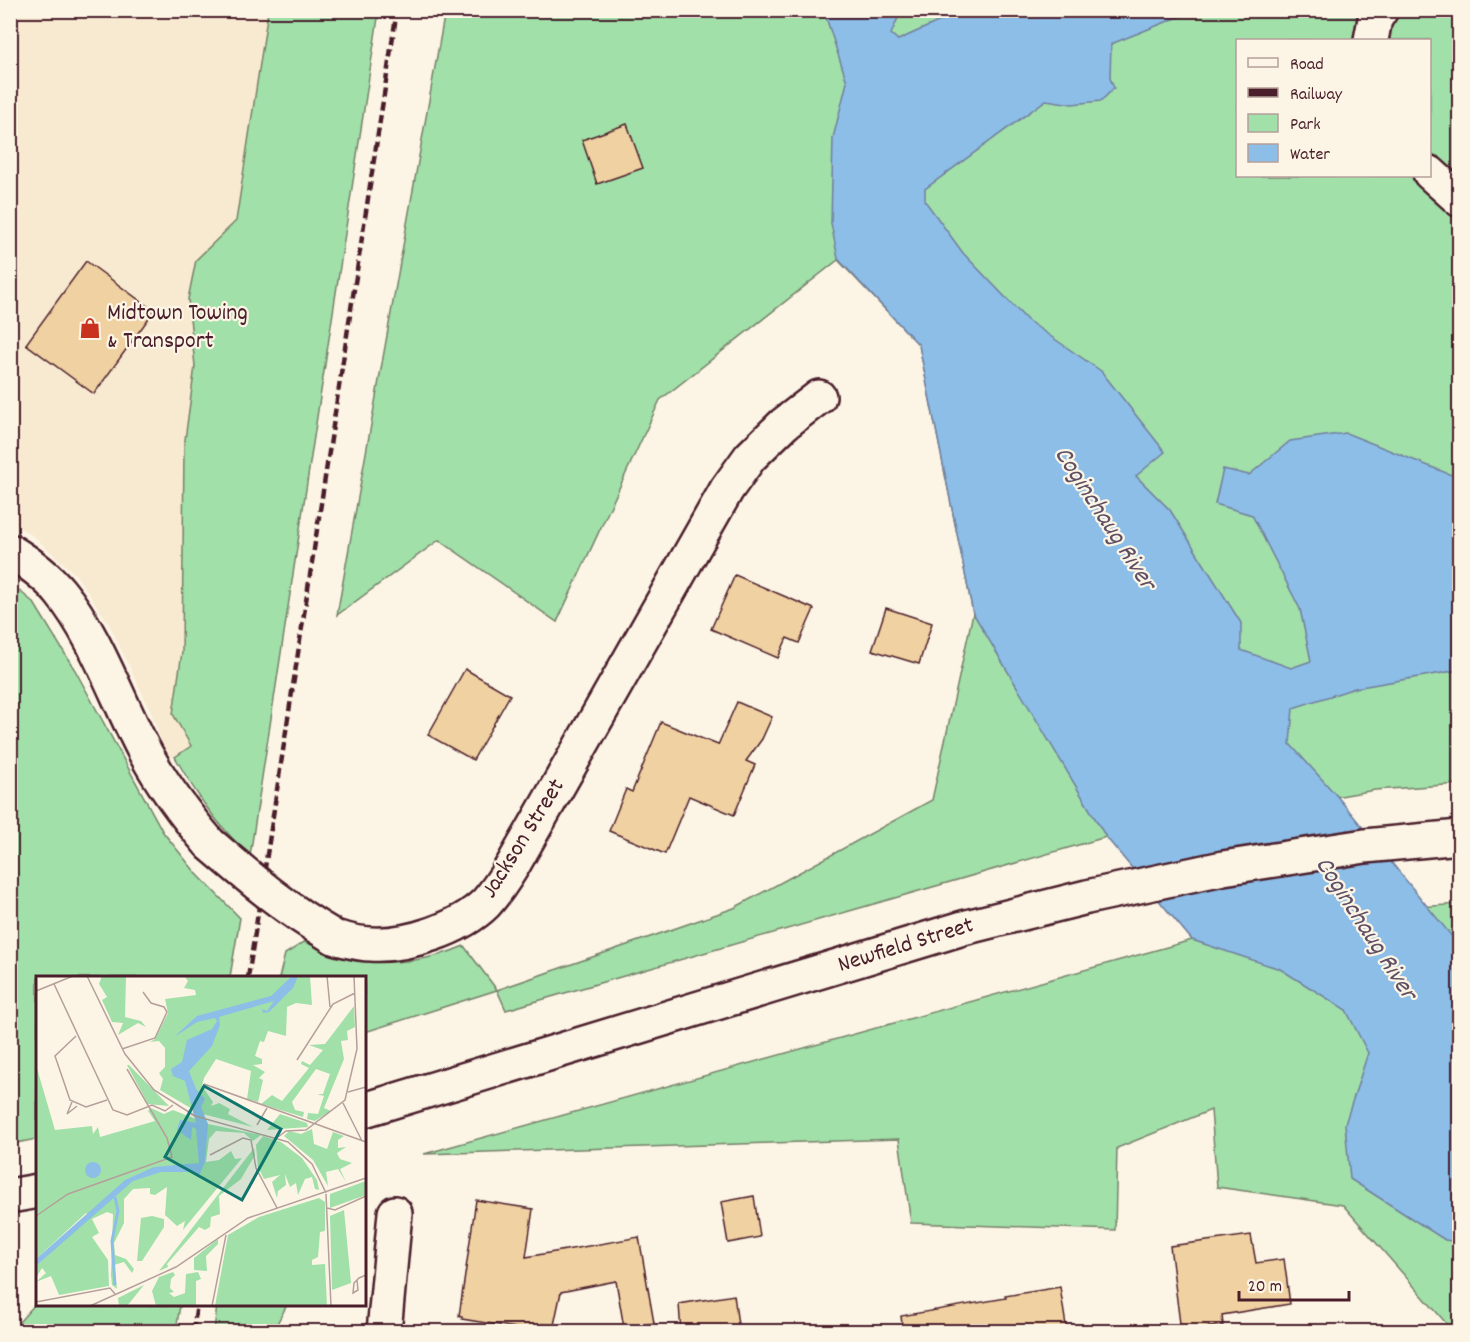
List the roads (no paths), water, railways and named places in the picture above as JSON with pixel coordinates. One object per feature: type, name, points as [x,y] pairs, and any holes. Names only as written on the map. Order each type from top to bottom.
[{"type":"street","points":[[1371,39],[1375,19],[1381,10]]},
{"type":"street","points":[[1431,174],[1460,200]]},
{"type":"street","name":"Jackson Street","points":[[10,551],[48,579],[70,605],[80,620],[152,764],[169,793],[210,844],[271,897],[334,937],[371,944],[397,943],[451,926],[469,916],[485,903],[513,865],[727,489],[750,457],[784,424],[819,397]]},
{"type":"street","name":"Newfield Street","points":[[366,1109],[963,928],[1087,897],[1234,867],[1365,846],[1460,837]]},
{"type":"street","points":[[10,1196],[36,1191]]},
{"type":"street","points":[[384,1332],[395,1213]]},
{"type":"water","name":"Coginchaug River","points":[[824,11],[901,11],[891,34],[898,40],[962,11],[1189,11],[1111,44],[1110,78],[1114,88],[1101,101],[1072,104],[1046,100],[925,189],[925,201],[963,253],[1027,320],[1101,371],[1165,452],[1136,476],[1170,510],[1241,623],[1241,650],[1291,668],[1311,661],[1300,609],[1252,515],[1215,504],[1223,469],[1249,475],[1290,441],[1346,433],[1459,478],[1459,670],[1355,688],[1293,708],[1290,744],[1337,796],[1459,945],[1459,1242],[1445,1240],[1350,1179],[1345,1124],[1368,1053],[1346,1010],[1280,969],[1192,940],[1106,837],[973,613],[919,345],[838,259],[831,223],[833,138],[847,82]]},
{"type":"railway","points":[[248,976],[397,10]]},
{"type":"railway","points":[[193,1332],[197,1306]]},
{"type":"place","name":"Midtown Towing & Transport","points":[[90,328]]}]
